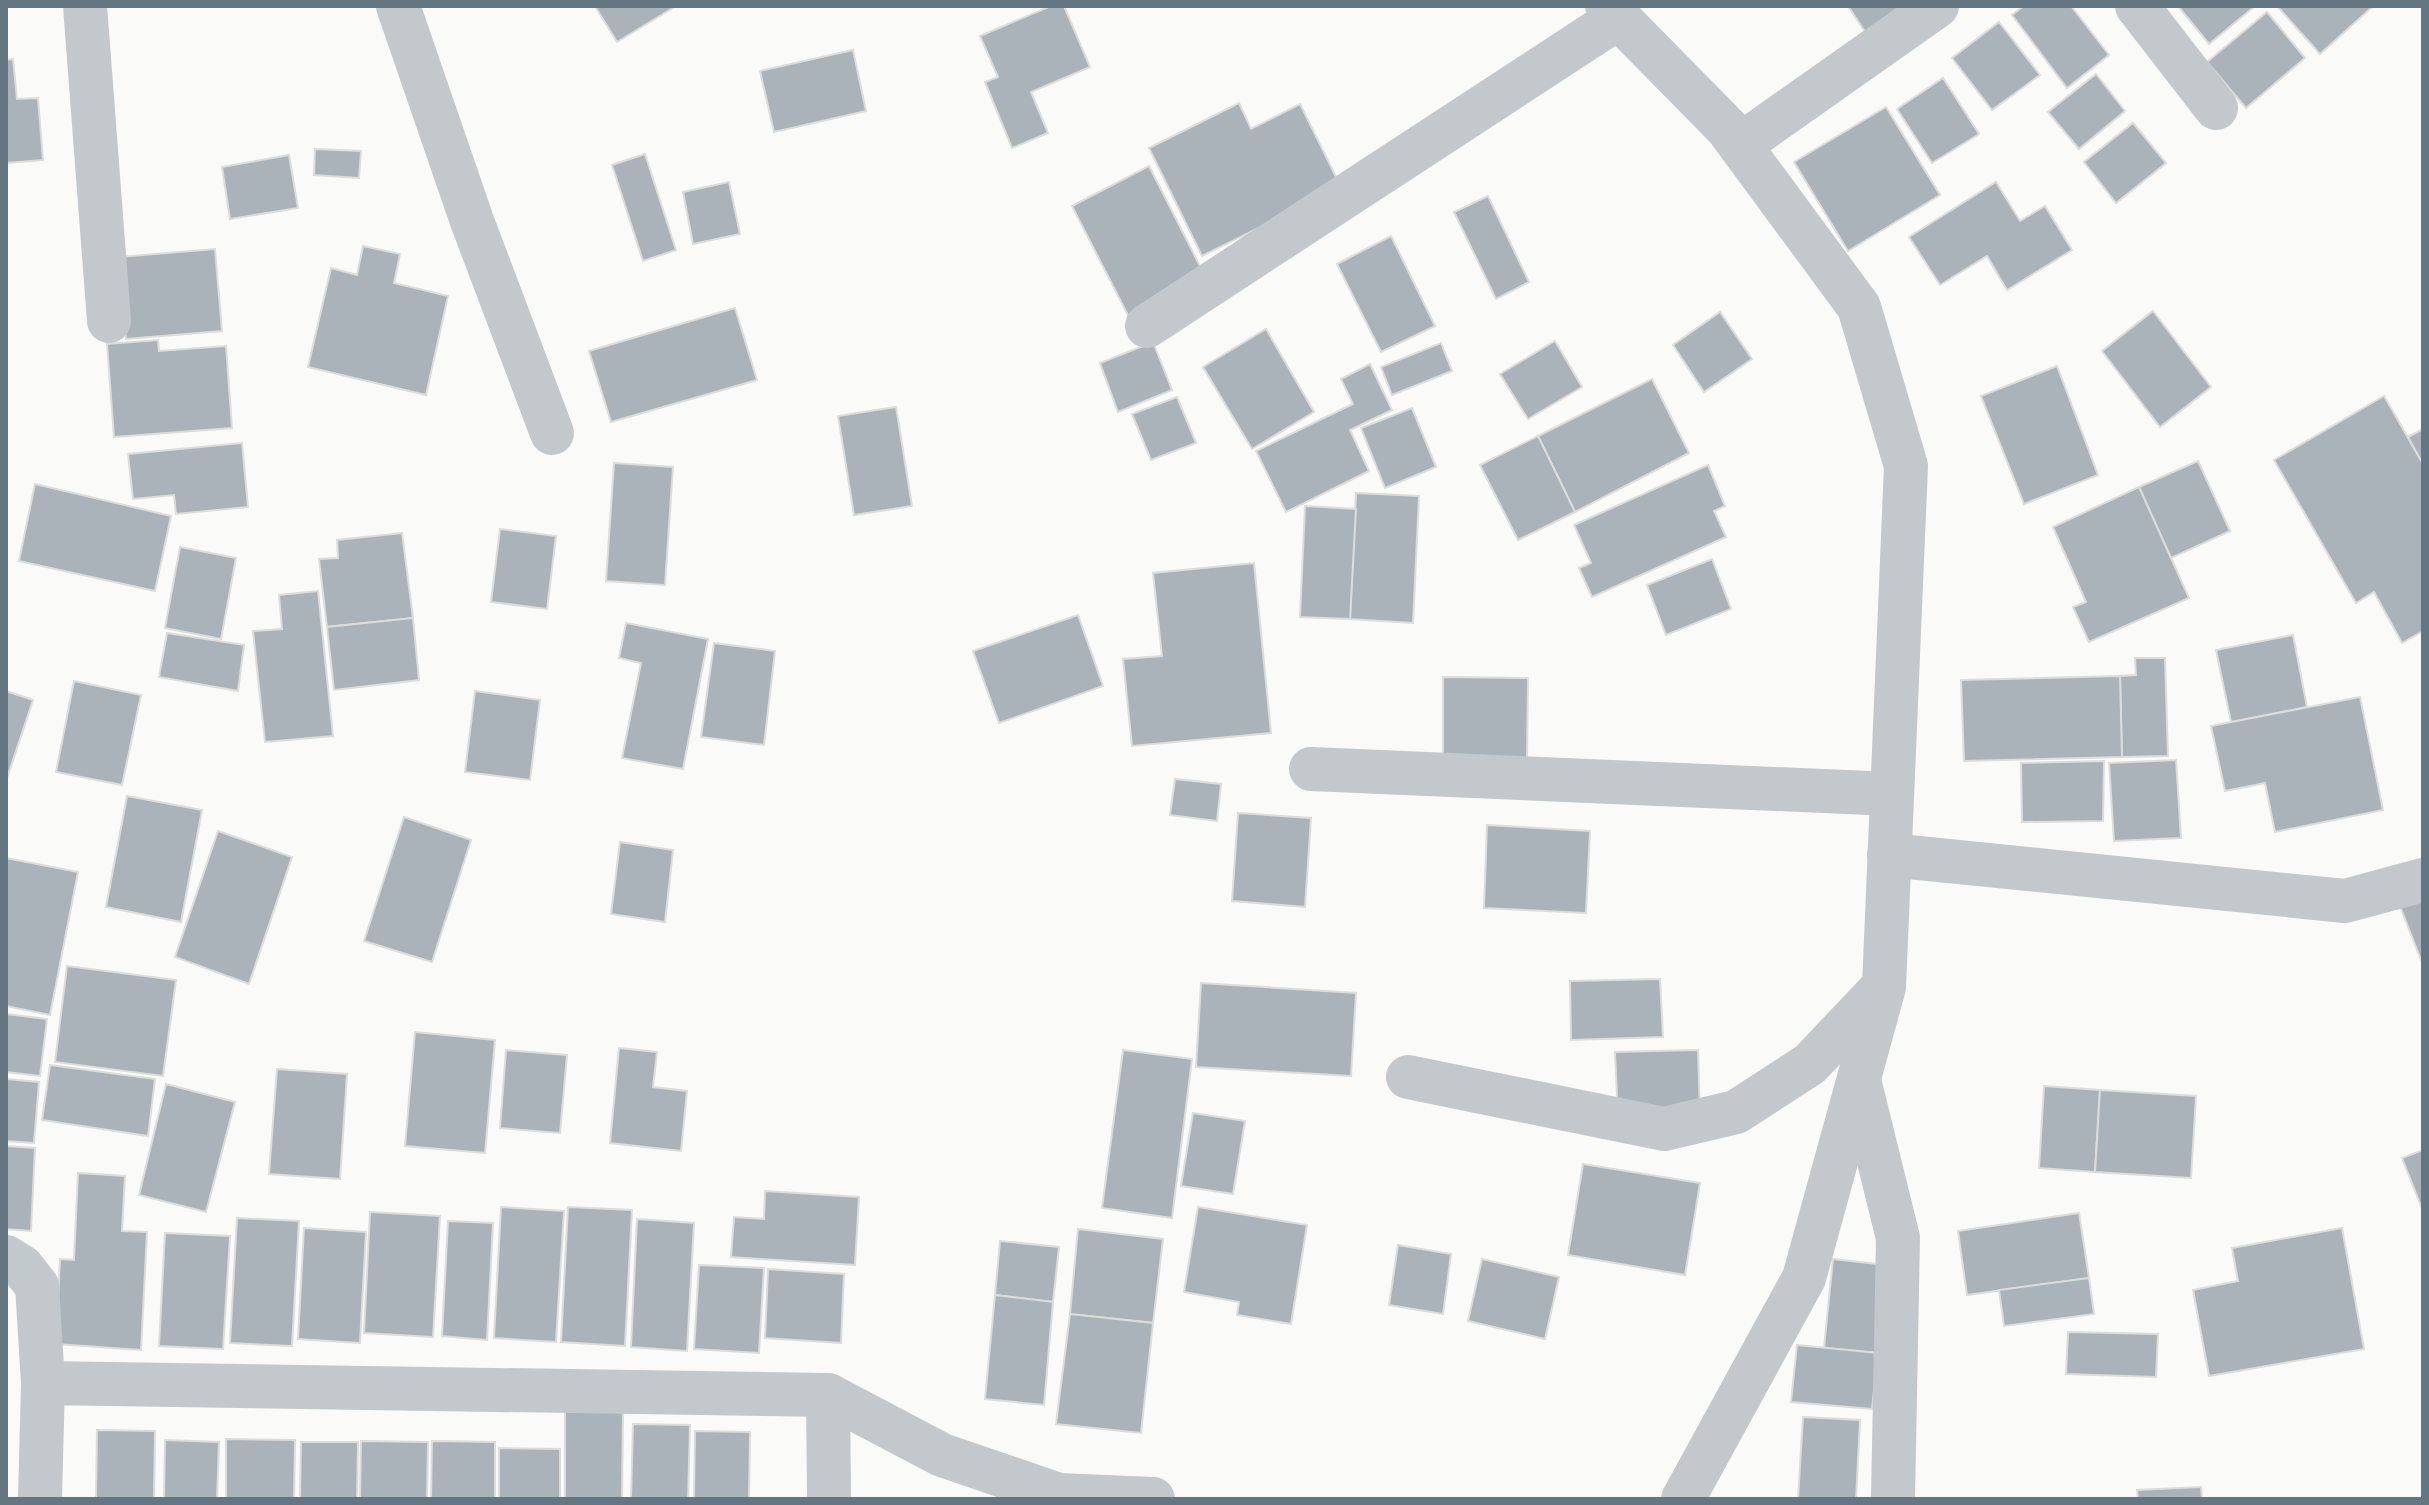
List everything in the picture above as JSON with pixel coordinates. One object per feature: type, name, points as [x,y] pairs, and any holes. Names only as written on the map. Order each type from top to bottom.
[{"type":"street","points":[[85,6],[109,321]]},
{"type":"street","points":[[398,6],[472,221],[552,433]]},
{"type":"street","points":[[1740,145],[1937,6]]},
{"type":"street","points":[[2137,6],[2216,108]]},
{"type":"street","points":[[1147,326],[1612,12],[1727,128],[1859,307],[1906,466],[1884,987],[1804,1278],[1687,1494]]},
{"type":"street","points":[[1311,769],[1892,794]]},
{"type":"street","points":[[1889,855],[2345,901],[2423,880]]},
{"type":"street","points":[[1408,1077],[1664,1129],[1736,1112],[1798,1072],[1810,1064],[1884,987]]},
{"type":"street","points":[[1858,1078],[1898,1238],[1893,1499]]},
{"type":"street","points":[[6,1257],[22,1267],[37,1286],[43,1383],[40,1499]]},
{"type":"street","points":[[43,1383],[828,1395],[942,1455],[1059,1495],[1153,1499]]},
{"type":"street","points":[[828,1395],[829,1499]]},
{"type":"building","points":[[595,6],[676,6],[617,42]]},
{"type":"building","points":[[1051,6],[1064,6],[1090,67],[1031,92],[1048,133],[1012,148],[985,82],[998,77],[980,36]]},
{"type":"building","points":[[1848,6],[1906,6],[1866,33]]},
{"type":"building","points":[[2024,6],[2071,6],[2109,55],[2067,88],[2012,15]]},
{"type":"building","points":[[2178,6],[2255,6],[2209,44]]},
{"type":"building","points":[[2277,6],[2369,6],[2371,8],[2320,54]]},
{"type":"building","points":[[2267,12],[2305,58],[2246,108],[2207,62]]},
{"type":"building","points":[[1999,22],[2040,75],[1992,110],[1952,58]]},
{"type":"building","points":[[853,50],[866,111],[774,132],[760,71]]},
{"type":"building","points":[[13,59],[17,99],[38,98],[43,160],[6,163],[6,60]]},
{"type":"building","points":[[2096,74],[2125,111],[2079,149],[2048,112]]},
{"type":"building","points":[[1943,78],[1979,134],[1932,163],[1897,109]]},
{"type":"building","points":[[1239,103],[1251,129],[1300,104],[1341,187],[1202,256],[1149,148]]},
{"type":"building","points":[[1886,107],[1940,195],[1848,251],[1794,162]]},
{"type":"building","points":[[2133,123],[2166,163],[2116,203],[2084,162]]},
{"type":"building","points":[[315,149],[361,151],[359,178],[314,175]]},
{"type":"building","points":[[645,154],[676,250],[643,261],[612,165]]},
{"type":"building","points":[[289,155],[298,208],[230,219],[222,167]]},
{"type":"building","points":[[1149,166],[1208,282],[1131,321],[1072,206]]},
{"type":"building","points":[[729,182],[740,234],[693,244],[683,192]]},
{"type":"building","points":[[1996,182],[2020,221],[2045,206],[2072,250],[2007,290],[1987,256],[1940,285],[1909,237]]},
{"type":"building","points":[[1488,196],[1529,282],[1496,299],[1454,212]]},
{"type":"building","points":[[1391,236],[1435,326],[1381,352],[1337,264]]},
{"type":"building","points":[[363,246],[400,254],[394,283],[448,296],[426,395],[308,367],[331,268],[357,275]]},
{"type":"building","points":[[215,249],[222,331],[126,339],[119,257]]},
{"type":"building","points":[[735,308],[757,380],[611,422],[589,351]]},
{"type":"building","points":[[2153,311],[2211,387],[2160,427],[2102,351]]},
{"type":"building","points":[[1720,312],[1752,359],[1704,392],[1673,345]]},
{"type":"building","points":[[1266,329],[1314,412],[1252,449],[1203,367]]},
{"type":"building","points":[[158,340],[159,351],[226,346],[232,428],[114,437],[107,344]]},
{"type":"building","points":[[1555,341],[1582,387],[1528,419],[1500,374]]},
{"type":"building","points":[[1153,342],[1172,390],[1118,412],[1100,363]]},
{"type":"building","points":[[1441,343],[1452,371],[1392,395],[1381,367]]},
{"type":"building","points":[[1370,364],[1392,410],[1350,430],[1369,471],[1286,512],[1256,451],[1353,404],[1341,379]]},
{"type":"building","points":[[2057,366],[2098,475],[2024,504],[1981,396]]},
{"type":"building","points":[[1652,379],[1689,453],[1575,512],[1538,436]]},
{"type":"building","points":[[2384,396],[2423,464],[2423,631],[2402,643],[2374,592],[2356,603],[2274,460]]},
{"type":"building","points":[[1177,397],[1196,443],[1151,460],[1132,414]]},
{"type":"building","points":[[896,407],[912,506],[854,515],[838,416]]},
{"type":"building","points":[[1412,408],[1436,467],[1385,488],[1361,428]]},
{"type":"building","points":[[2423,429],[2423,464],[2408,437]]},
{"type":"building","points":[[1538,436],[1575,512],[1518,540],[1480,465]]},
{"type":"building","points":[[242,443],[248,507],[176,514],[174,495],[133,499],[128,454]]},
{"type":"building","points":[[2198,461],[2230,531],[2171,558],[2139,487]]},
{"type":"building","points":[[614,463],[673,467],[665,585],[606,581]]},
{"type":"building","points":[[1708,465],[1725,506],[1714,511],[1726,537],[1592,597],[1579,568],[1591,563],[1574,525]]},
{"type":"building","points":[[35,484],[171,516],[155,591],[19,561]]},
{"type":"building","points":[[2139,487],[2189,598],[2089,642],[2073,607],[2086,602],[2053,527]]},
{"type":"building","points":[[1356,493],[1419,496],[1413,623],[1350,619]]},
{"type":"building","points":[[1305,506],[1356,509],[1350,619],[1300,617]]},
{"type":"building","points":[[500,529],[556,536],[547,609],[491,602]]},
{"type":"building","points":[[402,533],[413,618],[327,627],[319,559],[338,558],[337,540]]},
{"type":"building","points":[[180,547],[236,558],[221,639],[165,628]]},
{"type":"building","points":[[1712,559],[1731,609],[1666,635],[1647,585]]},
{"type":"building","points":[[1254,563],[1271,733],[1132,746],[1123,659],[1162,656],[1153,573]]},
{"type":"building","points":[[318,591],[333,736],[265,742],[253,631],[282,629],[279,595]]},
{"type":"building","points":[[1078,615],[1103,686],[999,723],[973,651]]},
{"type":"building","points":[[413,618],[419,680],[334,690],[327,627]]},
{"type":"building","points":[[626,623],[708,639],[683,769],[622,758],[641,663],[619,658]]},
{"type":"building","points":[[167,633],[244,645],[238,691],[159,677]]},
{"type":"building","points":[[2293,635],[2307,707],[2231,722],[2216,650]]},
{"type":"building","points":[[714,643],[775,651],[764,745],[701,737]]},
{"type":"building","points":[[2135,658],[2165,658],[2168,756],[2122,757],[2120,676],[2136,675]]},
{"type":"building","points":[[2120,676],[2122,757],[1964,761],[1961,680]]},
{"type":"building","points":[[1443,677],[1528,678],[1527,758],[1443,757]]},
{"type":"building","points":[[74,681],[141,695],[122,785],[56,772]]},
{"type":"building","points":[[6,691],[33,700],[6,781]]},
{"type":"building","points":[[475,691],[540,700],[530,780],[465,772]]},
{"type":"building","points":[[2360,697],[2383,810],[2275,832],[2265,783],[2225,791],[2211,726]]},
{"type":"building","points":[[2176,760],[2181,838],[2114,841],[2109,763]]},
{"type":"building","points":[[2104,761],[2103,821],[2022,822],[2021,763]]},
{"type":"building","points":[[1175,779],[1221,784],[1217,821],[1170,815]]},
{"type":"building","points":[[127,796],[202,810],[181,922],[106,907]]},
{"type":"building","points":[[1238,813],[1311,818],[1305,907],[1232,901]]},
{"type":"building","points":[[404,817],[471,840],[432,962],[364,941]]},
{"type":"building","points":[[1487,825],[1590,831],[1586,913],[1484,908]]},
{"type":"building","points":[[218,831],[292,857],[249,984],[175,957]]},
{"type":"building","points":[[620,842],[673,850],[665,922],[611,914]]},
{"type":"building","points":[[6,858],[78,872],[50,1015],[6,1006]]},
{"type":"building","points":[[2423,891],[2423,965],[2398,901]]},
{"type":"building","points":[[67,966],[176,980],[163,1076],[55,1062]]},
{"type":"building","points":[[1660,979],[1663,1037],[1571,1040],[1570,981]]},
{"type":"building","points":[[1201,983],[1356,993],[1351,1076],[1196,1067]]},
{"type":"building","points":[[6,1014],[47,1019],[40,1076],[6,1072]]},
{"type":"building","points":[[415,1032],[495,1040],[485,1153],[405,1146]]},
{"type":"building","points":[[619,1048],[657,1052],[653,1087],[687,1091],[681,1151],[610,1143]]},
{"type":"building","points":[[506,1050],[567,1055],[560,1133],[500,1128]]},
{"type":"building","points":[[1123,1050],[1192,1059],[1172,1218],[1102,1208]]},
{"type":"building","points":[[1698,1050],[1700,1115],[1618,1118],[1615,1052]]},
{"type":"building","points":[[50,1065],[155,1079],[148,1136],[42,1120]]},
{"type":"building","points":[[277,1069],[347,1074],[340,1179],[269,1174]]},
{"type":"building","points":[[6,1079],[39,1082],[34,1143],[6,1141]]},
{"type":"building","points":[[166,1084],[235,1102],[206,1212],[139,1195]]},
{"type":"building","points":[[2044,1086],[2100,1090],[2095,1172],[2039,1168]]},
{"type":"building","points":[[2100,1090],[2196,1096],[2191,1178],[2095,1172]]},
{"type":"building","points":[[1193,1113],[1245,1121],[1233,1194],[1181,1186]]},
{"type":"building","points":[[6,1146],[35,1148],[31,1231],[6,1229]]},
{"type":"building","points":[[2423,1150],[2423,1211],[2402,1158]]},
{"type":"building","points":[[1583,1164],[1700,1183],[1685,1275],[1568,1255]]},
{"type":"building","points":[[78,1173],[125,1176],[122,1231],[147,1232],[141,1350],[56,1344],[60,1259],[74,1260]]},
{"type":"building","points":[[765,1191],[859,1197],[855,1265],[731,1257],[734,1217],[764,1219]]},
{"type":"building","points":[[501,1207],[564,1211],[556,1342],[494,1338]]},
{"type":"building","points":[[568,1207],[632,1210],[625,1346],[561,1342]]},
{"type":"building","points":[[1198,1207],[1307,1225],[1291,1324],[1237,1315],[1239,1302],[1184,1292]]},
{"type":"building","points":[[370,1212],[440,1216],[433,1337],[364,1333]]},
{"type":"building","points":[[2079,1213],[2089,1278],[1967,1295],[1958,1231]]},
{"type":"building","points":[[237,1218],[299,1221],[292,1346],[230,1343]]},
{"type":"building","points":[[637,1219],[694,1223],[687,1351],[631,1347]]},
{"type":"building","points":[[448,1221],[493,1223],[487,1340],[442,1336]]},
{"type":"building","points":[[304,1228],[366,1232],[360,1343],[298,1339]]},
{"type":"building","points":[[2342,1228],[2364,1349],[2209,1376],[2193,1290],[2238,1281],[2232,1248]]},
{"type":"building","points":[[1078,1229],[1163,1239],[1153,1323],[1070,1314]]},
{"type":"building","points":[[165,1233],[230,1236],[223,1349],[159,1346]]},
{"type":"building","points":[[1000,1241],[1059,1247],[1053,1302],[995,1295]]},
{"type":"building","points":[[1398,1245],[1451,1254],[1443,1314],[1389,1305]]},
{"type":"building","points":[[1482,1259],[1559,1277],[1545,1339],[1468,1321]]},
{"type":"building","points":[[1833,1259],[1886,1265],[1878,1353],[1824,1348]]},
{"type":"building","points":[[699,1265],[764,1268],[759,1353],[694,1349]]},
{"type":"building","points":[[768,1269],[844,1274],[841,1343],[765,1338]]},
{"type":"building","points":[[2089,1278],[2094,1314],[2004,1326],[1999,1290]]},
{"type":"building","points":[[995,1295],[1053,1302],[1044,1405],[985,1399]]},
{"type":"building","points":[[1070,1314],[1153,1323],[1141,1433],[1056,1424]]},
{"type":"building","points":[[2068,1332],[2158,1334],[2156,1377],[2066,1374]]},
{"type":"building","points":[[1797,1345],[1878,1353],[1872,1409],[1791,1402]]},
{"type":"building","points":[[565,1408],[623,1409],[622,1499],[565,1498]]},
{"type":"building","points":[[1803,1417],[1860,1420],[1856,1499],[1798,1499]]},
{"type":"building","points":[[633,1424],[690,1425],[688,1499],[631,1499]]},
{"type":"building","points":[[97,1430],[155,1431],[154,1499],[96,1499]]},
{"type":"building","points":[[695,1431],[750,1432],[749,1499],[694,1499]]},
{"type":"building","points":[[226,1439],[295,1440],[294,1499],[226,1499]]},
{"type":"building","points":[[165,1440],[219,1442],[217,1499],[164,1499]]},
{"type":"building","points":[[361,1441],[428,1442],[427,1499],[360,1499]]},
{"type":"building","points":[[432,1441],[495,1442],[495,1499],[431,1499]]},
{"type":"building","points":[[301,1442],[358,1442],[357,1499],[300,1499]]},
{"type":"building","points":[[499,1448],[560,1449],[560,1499],[499,1499]]},
{"type":"building","points":[[2201,1487],[2202,1499],[2138,1499],[2137,1490]]}]
